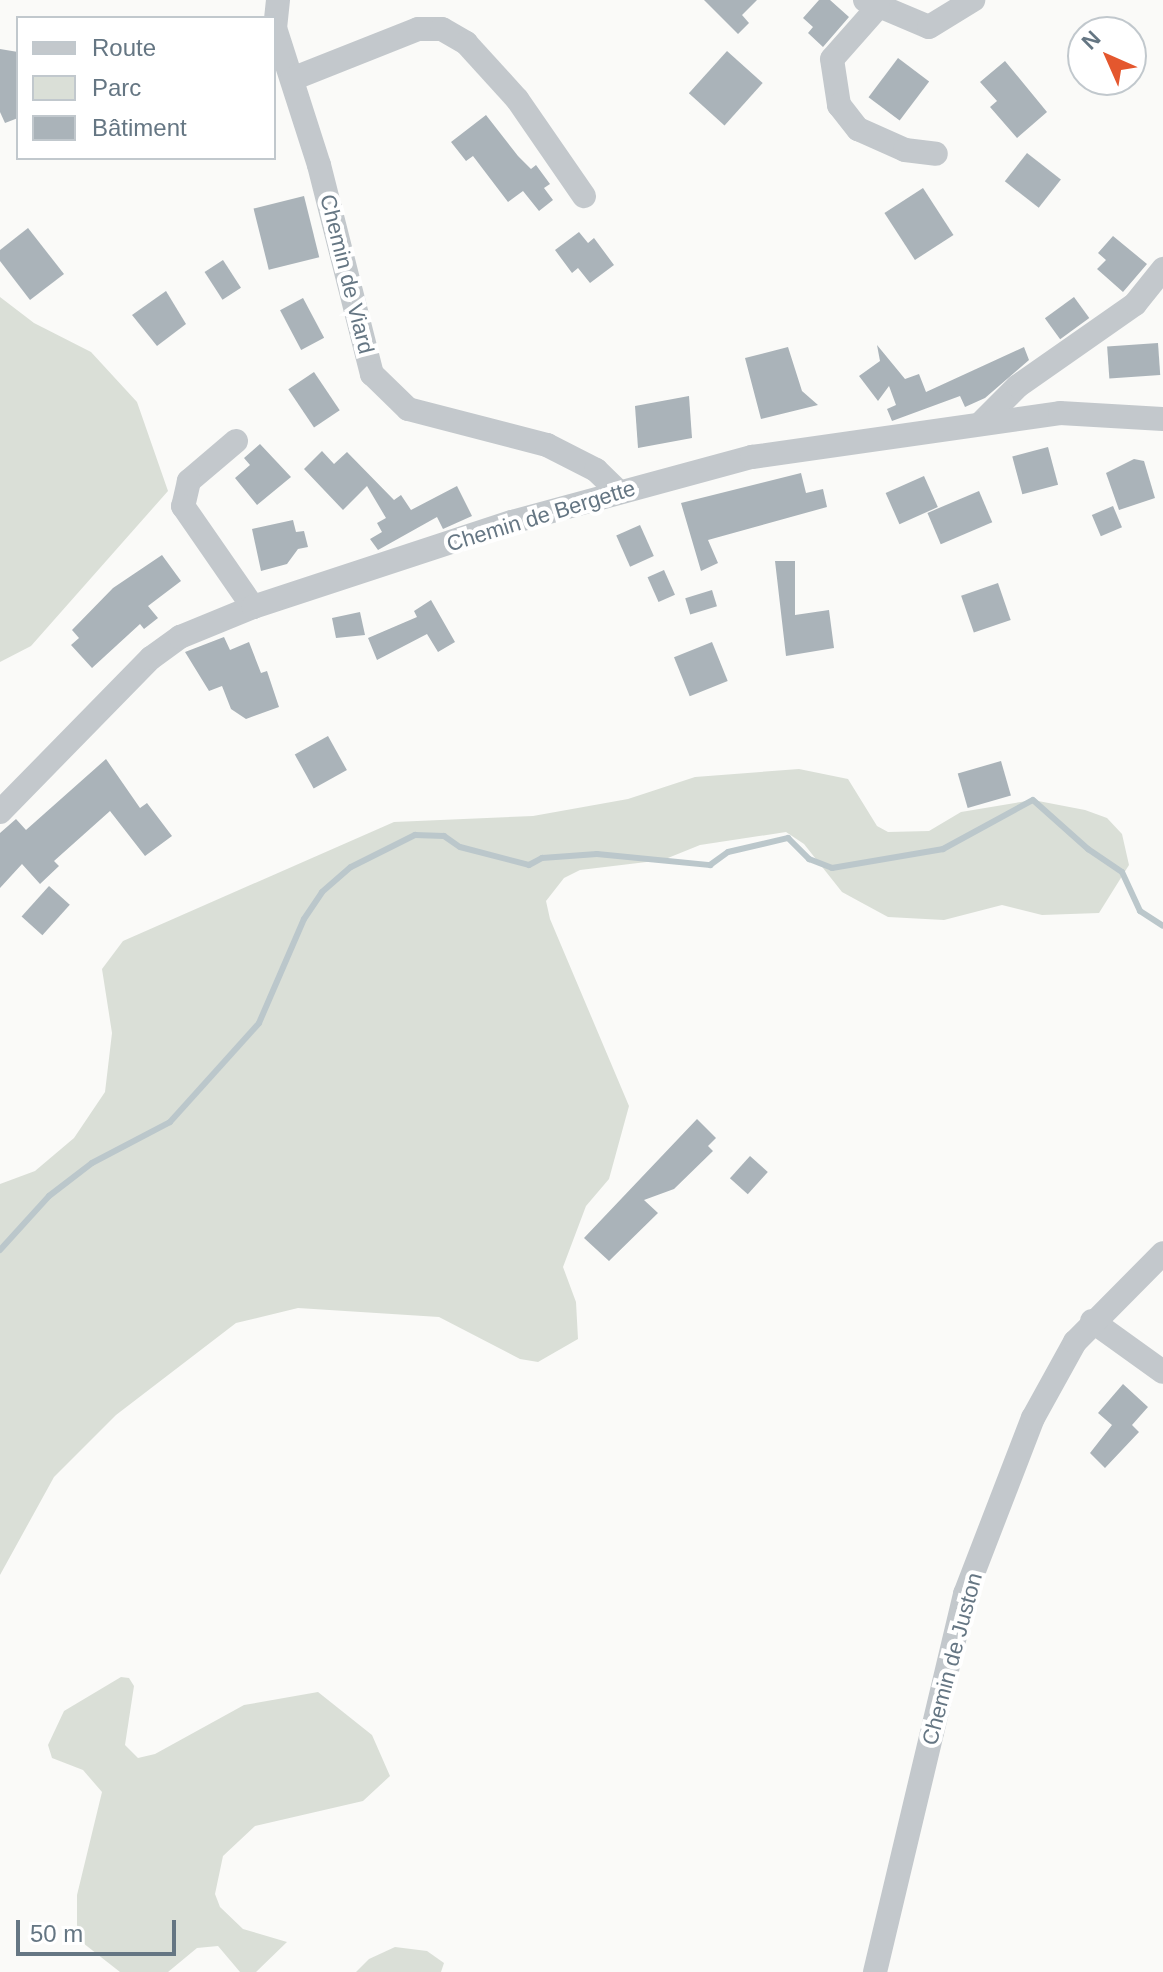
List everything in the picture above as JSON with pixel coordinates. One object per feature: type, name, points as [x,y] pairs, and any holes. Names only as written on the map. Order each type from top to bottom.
[{"type":"street","points":[[936,154],[905,150],[858,129],[839,105],[832,59],[871,3],[929,27],[973,0]]},
{"type":"street","points":[[292,79],[368,46],[418,29],[442,29],[466,43],[517,99],[584,196]]},
{"type":"street","name":"Chemin de Viard","points":[[276,31],[292,79],[372,374],[408,409],[547,445],[596,470],[617,490]]},
{"type":"street","points":[[983,421],[1018,386],[1135,304],[1163,269]]},
{"type":"street","name":"Chemin de Bergette","points":[[0,812],[151,658],[180,637],[253,607],[617,490],[752,457],[983,421],[1060,413],[1163,419]]},
{"type":"street","points":[[236,441],[189,481],[183,506],[253,607]]},
{"type":"street","name":"Chemin de Juston","points":[[875,1972],[965,1594],[1033,1418],[1059,1366],[1092,1321],[1163,1253]]},
{"type":"street","points":[[1092,1321],[1163,1372]]},
{"type":"green space","points":[[0,297],[34,323],[91,352],[137,402],[168,491],[31,646],[0,662]]},
{"type":"green space","points":[[799,769],[848,779],[877,826],[888,832],[929,831],[961,812],[1033,800],[1085,810],[1107,818],[1122,834],[1129,865],[1099,913],[1042,915],[1002,905],[944,920],[888,917],[842,892],[804,844],[786,832],[700,845],[663,860],[580,870],[564,878],[546,901],[550,919],[629,1106],[609,1179],[586,1206],[563,1267],[576,1302],[578,1339],[538,1362],[520,1359],[439,1317],[298,1308],[236,1323],[116,1415],[54,1477],[0,1575],[0,1184],[35,1171],[74,1138],[105,1092],[112,1033],[102,969],[123,941],[394,822],[533,816],[628,799],[695,777]]},
{"type":"green space","points":[[121,1677],[129,1678],[134,1686],[125,1745],[138,1758],[155,1754],[244,1705],[318,1692],[372,1735],[390,1776],[363,1801],[255,1826],[223,1856],[215,1894],[220,1907],[243,1929],[287,1942],[256,1972],[240,1972],[218,1946],[197,1948],[168,1972],[120,1972],[83,1943],[77,1925],[77,1895],[102,1792],[83,1770],[52,1758],[48,1745],[64,1711]]},
{"type":"green space","points":[[395,1947],[427,1951],[444,1963],[441,1972],[356,1972],[369,1959]]},
{"type":"building","points":[[704,0],[757,0],[742,15],[749,23],[738,34]]},
{"type":"building","points":[[819,0],[830,0],[849,17],[823,47],[808,33],[813,27],[803,18]]},
{"type":"building","points":[[0,49],[16,52],[16,119],[5,123],[0,112]]},
{"type":"building","points":[[727,51],[763,83],[725,125],[689,93]]},
{"type":"building","points":[[898,58],[929,81],[900,121],[869,97]]},
{"type":"building","points":[[1005,61],[1047,112],[1017,138],[990,107],[997,101],[980,82]]},
{"type":"building","points":[[486,115],[518,156],[531,169],[536,165],[550,184],[544,188],[553,200],[539,211],[523,191],[508,202],[473,156],[466,161],[451,142]]},
{"type":"building","points":[[1027,153],[1061,179],[1039,208],[1005,181]]},
{"type":"building","points":[[923,188],[953,235],[915,260],[884,213]]},
{"type":"building","points":[[304,196],[319,257],[269,270],[254,209]]},
{"type":"building","points":[[28,228],[64,274],[30,300],[0,261],[0,250]]},
{"type":"building","points":[[579,232],[588,243],[594,238],[614,265],[590,283],[578,268],[572,273],[555,250]]},
{"type":"building","points":[[1113,236],[1147,264],[1123,292],[1097,269],[1106,260],[1098,253]]},
{"type":"building","points":[[223,260],[241,288],[223,300],[205,272]]},
{"type":"building","points":[[166,291],[186,324],[157,346],[132,315]]},
{"type":"building","points":[[1074,297],[1089,318],[1060,339],[1045,318]]},
{"type":"building","points":[[303,298],[324,338],[301,350],[280,310]]},
{"type":"building","points":[[1158,343],[1160,375],[1109,378],[1107,347]]},
{"type":"building","points":[[877,345],[905,379],[919,374],[926,392],[1024,347],[1029,360],[985,398],[965,407],[960,396],[892,421],[887,409],[896,405],[889,386],[878,401],[859,376],[880,361]]},
{"type":"building","points":[[788,347],[802,391],[818,405],[761,419],[745,358]]},
{"type":"building","points":[[314,372],[340,410],[314,427],[288,389]]},
{"type":"building","points":[[689,396],[692,438],[638,448],[635,406]]},
{"type":"building","points":[[260,444],[291,477],[257,505],[235,478],[250,465],[244,458]]},
{"type":"building","points":[[1048,447],[1058,485],[1022,494],[1012,457]]},
{"type":"building","points":[[322,451],[334,464],[347,452],[394,500],[401,495],[411,510],[457,486],[472,516],[443,529],[437,517],[378,550],[370,539],[382,532],[377,523],[386,518],[367,486],[343,510],[304,469]]},
{"type":"building","points":[[1134,459],[1144,461],[1155,498],[1119,510],[1106,473]]},
{"type":"building","points":[[801,473],[806,493],[823,489],[827,507],[708,540],[718,563],[701,571],[681,503]]},
{"type":"building","points":[[924,476],[938,507],[899,524],[886,493]]},
{"type":"building","points":[[979,491],[992,522],[941,544],[927,513]]},
{"type":"building","points":[[1113,506],[1122,527],[1101,536],[1092,515]]},
{"type":"building","points":[[293,520],[296,532],[304,531],[308,547],[298,549],[287,564],[261,571],[252,529]]},
{"type":"building","points":[[640,525],[654,556],[630,567],[616,536]]},
{"type":"building","points":[[162,555],[181,581],[148,606],[158,618],[144,629],[140,624],[92,668],[71,645],[79,638],[72,630],[113,588]]},
{"type":"building","points":[[775,561],[795,561],[795,615],[829,610],[834,648],[786,656]]},
{"type":"building","points":[[664,570],[675,595],[659,602],[648,577]]},
{"type":"building","points":[[998,583],[1011,620],[974,633],[961,596]]},
{"type":"building","points":[[712,590],[717,606],[690,614],[685,598]]},
{"type":"building","points":[[431,600],[455,642],[438,652],[427,634],[377,660],[368,638],[417,617],[414,611]]},
{"type":"building","points":[[360,612],[365,635],[336,638],[332,618]]},
{"type":"building","points":[[224,637],[230,650],[249,642],[261,673],[267,671],[279,707],[246,719],[231,709],[222,686],[209,691],[185,652]]},
{"type":"building","points":[[712,642],[728,681],[690,696],[674,657]]},
{"type":"building","points":[[328,736],[347,770],[314,789],[295,754]]},
{"type":"building","points":[[106,759],[140,808],[147,803],[172,836],[145,856],[110,811],[54,861],[59,866],[40,884],[22,864],[0,888],[0,833],[16,819],[26,830]]},
{"type":"building","points":[[1001,761],[1011,796],[968,808],[958,773]]},
{"type":"building","points":[[49,886],[70,905],[42,935],[22,916]]},
{"type":"building","points":[[697,1119],[716,1138],[708,1146],[713,1151],[674,1189],[644,1200],[658,1213],[609,1261],[584,1238]]},
{"type":"building","points":[[750,1156],[768,1172],[748,1194],[730,1178]]},
{"type":"building","points":[[1123,1384],[1148,1407],[1132,1425],[1139,1432],[1105,1468],[1090,1453],[1112,1425],[1098,1413]]},
{"type":"waterway","points":[[0,1250],[49,1196],[92,1163],[170,1122],[259,1023],[304,919],[322,892],[351,867],[415,835],[444,836],[460,847],[529,865],[542,858],[597,854],[710,865],[728,852],[788,838],[809,859],[832,868],[943,849],[1033,800],[1088,849],[1122,872],[1140,911],[1163,926]]}]
